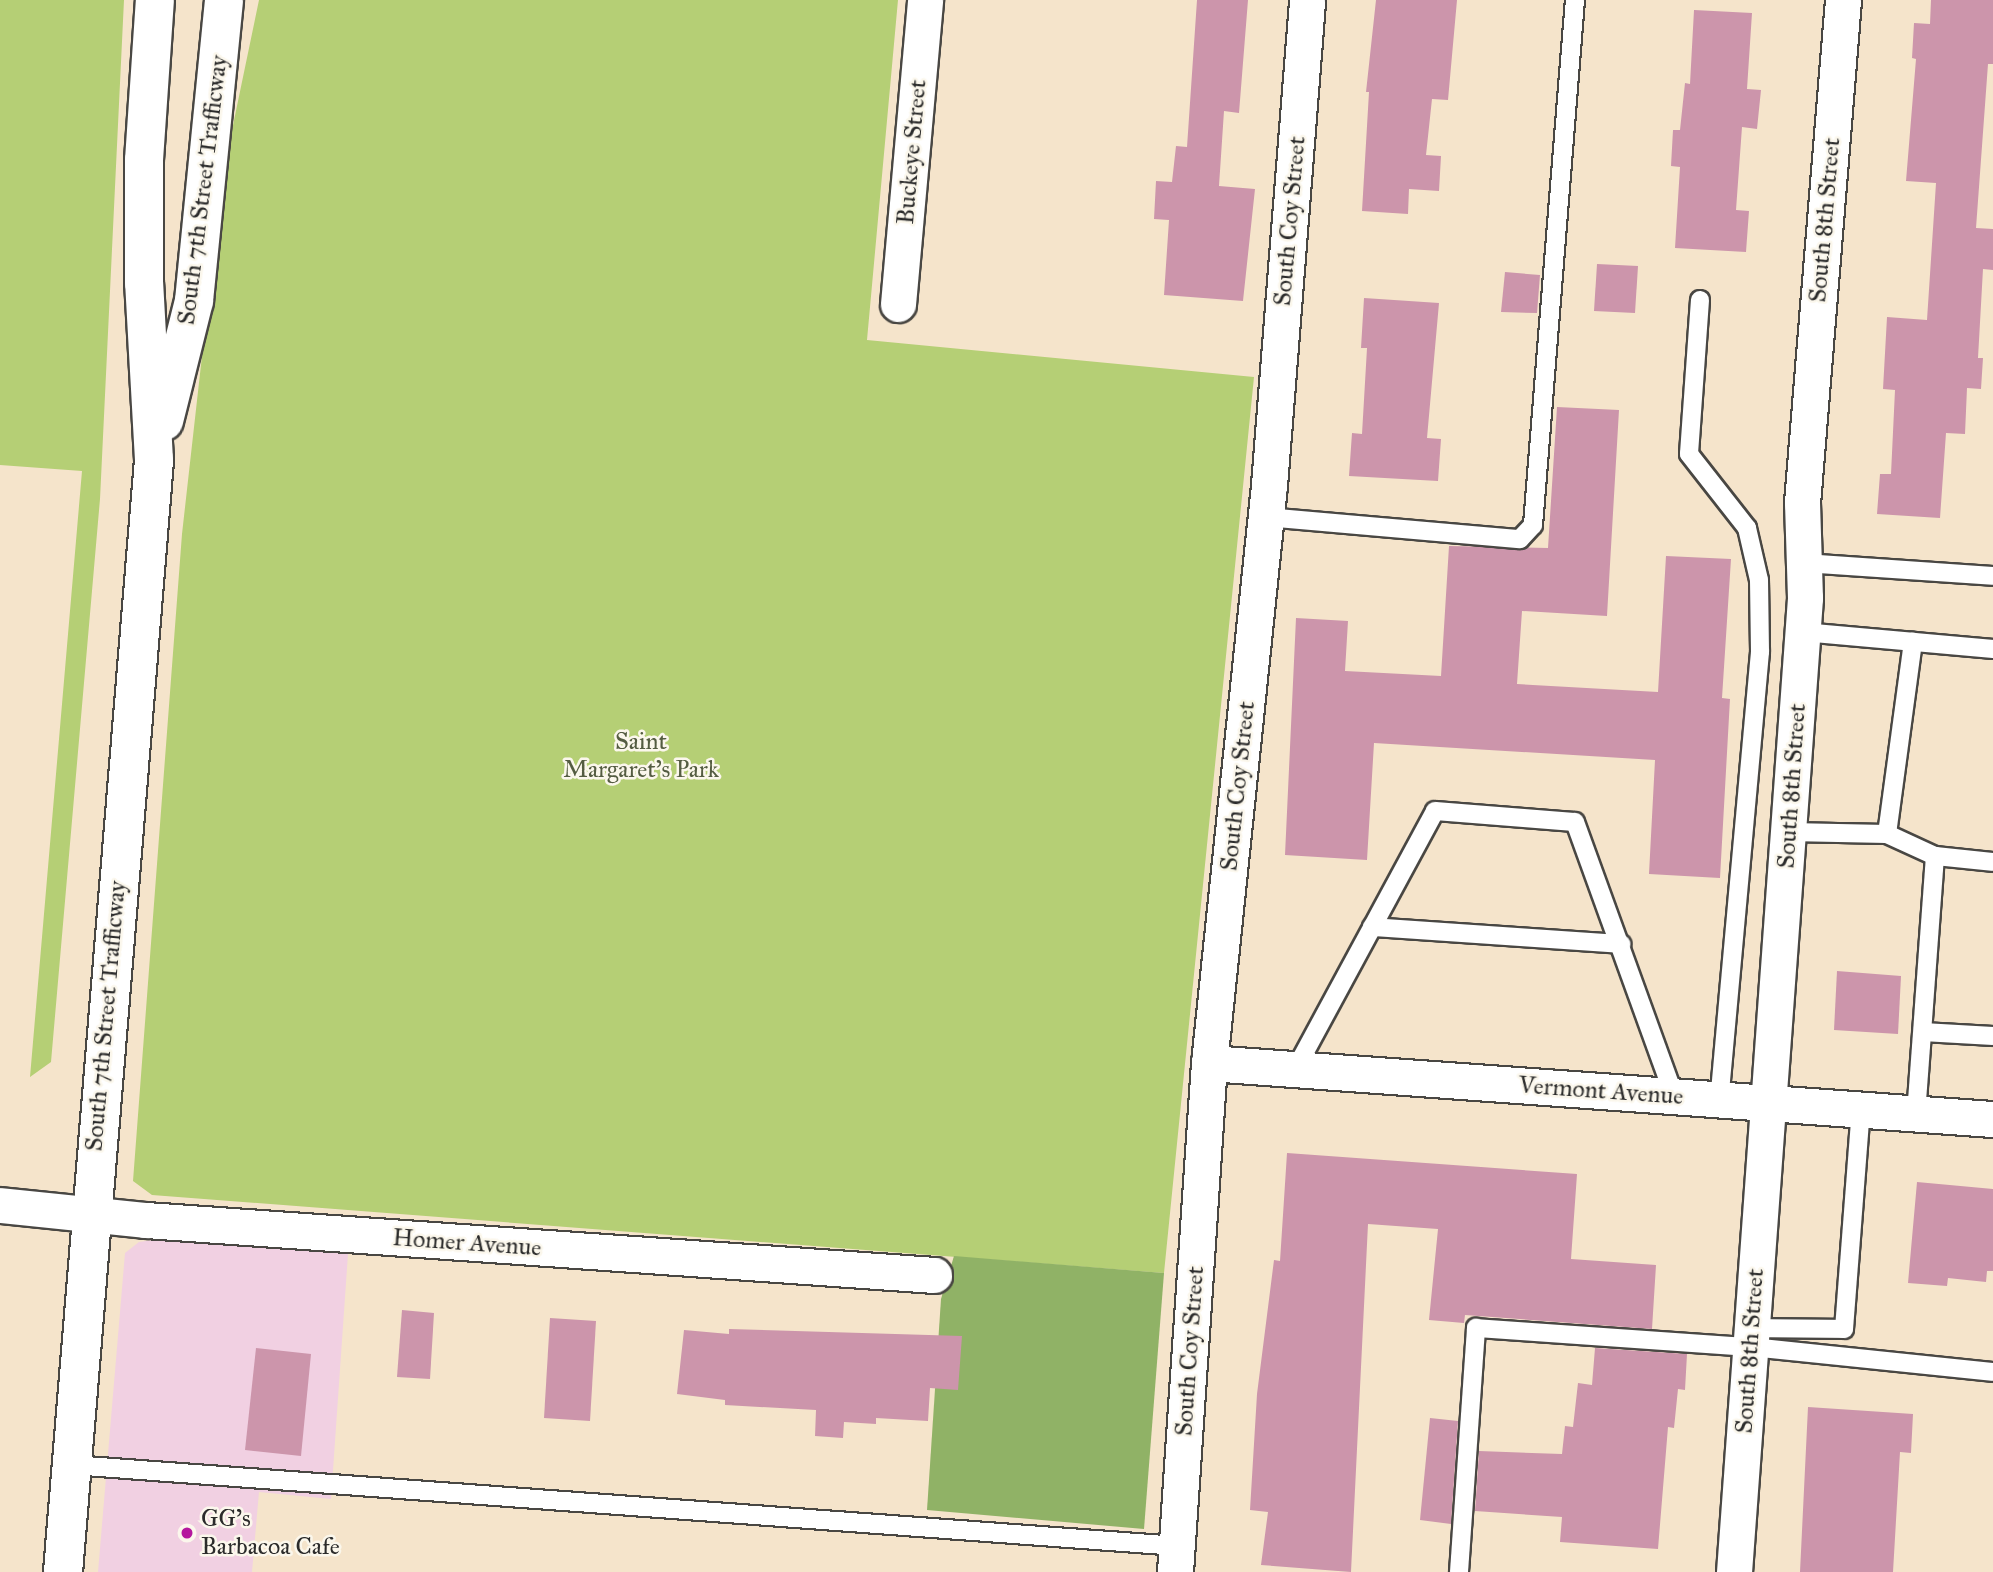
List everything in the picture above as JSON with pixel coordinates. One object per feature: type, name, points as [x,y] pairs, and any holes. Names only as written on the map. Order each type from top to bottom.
[{"type":"main road","name":"South 7th Street Trafficway","points":[[63,1572],[89,1216],[154,460],[144,283],[144,160],[155,0]]},
{"type":"main road","name":"South 7th Street Trafficway","points":[[154,460],[194,301],[224,0]]},
{"type":"street","name":"Buckeye Street","points":[[898,304],[925,0]]},
{"type":"street","name":"South Coy Street","points":[[1176,1559],[1209,1063],[1266,517],[1307,0]]},
{"type":"street","name":"South 8th Street","points":[[1734,1572],[1803,632],[1802,503],[1843,0]]},
{"type":"street","name":"Vermont Avenue","points":[[1209,1063],[1993,1119]]},
{"type":"street","name":"Homer Avenue","points":[[0,1205],[89,1216],[934,1275]]},
{"type":"lane","points":[[1266,517],[1520,539],[1533,525],[1575,0]]},
{"type":"lane","points":[[1700,300],[1689,454],[1747,528],[1759,580],[1760,652],[1719,1099]]},
{"type":"lane","points":[[1804,563],[1993,576]]},
{"type":"lane","points":[[1803,632],[1993,649]]},
{"type":"lane","points":[[1887,834],[1913,642]]},
{"type":"lane","points":[[1295,1070],[1435,811],[1575,822],[1674,1096]]},
{"type":"lane","points":[[1789,832],[1887,834],[1936,856],[1993,862]]},
{"type":"lane","points":[[1916,1114],[1936,856]]},
{"type":"lane","points":[[1372,928],[1621,944]]},
{"type":"lane","points":[[1923,1032],[1993,1036]]},
{"type":"lane","points":[[1751,1337],[1844,1329],[1861,1110]]},
{"type":"lane","points":[[1459,1572],[1476,1328],[1751,1337],[1993,1372]]},
{"type":"lane","points":[[72,1465],[1176,1559]]},
{"type":"shaded area","points":[[160,1239],[348,1254],[331,1499],[259,1492],[252,1572],[98,1572],[125,1253],[139,1242]]},
{"type":"green space","points":[[0,0],[124,0],[100,499],[51,1062],[30,1077],[82,471],[0,465]]},
{"type":"green space","name":"Saint Margaret's Park","points":[[259,0],[898,0],[867,340],[1254,377],[1164,1273],[152,1195],[133,1181],[182,534],[222,178]]},
{"type":"green space","points":[[954,1256],[1164,1273],[1144,1529],[927,1510],[941,1299]]},
{"type":"building","points":[[1197,0],[1248,0],[1239,113],[1224,111],[1219,186],[1255,189],[1243,301],[1164,295],[1169,220],[1154,219],[1156,181],[1172,182],[1176,146],[1187,147]]},
{"type":"building","points":[[1376,0],[1457,0],[1448,100],[1432,99],[1426,155],[1441,156],[1439,191],[1409,189],[1408,214],[1362,211],[1369,92],[1366,92]]},
{"type":"building","points":[[1931,0],[1993,0],[1993,64],[1988,64],[1976,228],[1993,229],[1993,270],[1983,269],[1978,358],[1983,358],[1981,389],[1967,388],[1965,434],[1946,433],[1940,518],[1877,514],[1880,474],[1891,474],[1895,390],[1883,389],[1887,317],[1927,320],[1936,183],[1906,181],[1916,59],[1912,58],[1914,23],[1930,24]]},
{"type":"building","points":[[1694,10],[1752,13],[1747,89],[1761,90],[1757,129],[1742,127],[1736,210],[1749,211],[1746,252],[1675,248],[1680,167],[1671,166],[1673,130],[1680,130],[1685,83],[1690,84]]},
{"type":"building","points":[[1597,264],[1638,266],[1635,313],[1594,311]]},
{"type":"building","points":[[1505,272],[1540,275],[1537,313],[1501,312]]},
{"type":"building","points":[[1364,298],[1439,303],[1427,438],[1441,439],[1438,481],[1349,476],[1352,433],[1362,434],[1367,348],[1361,348]]},
{"type":"building","points":[[1557,407],[1619,410],[1607,616],[1522,611],[1517,684],[1658,692],[1666,556],[1731,559],[1722,698],[1730,699],[1720,878],[1649,874],[1655,760],[1374,743],[1367,860],[1285,855],[1296,618],[1348,621],[1345,671],[1441,676],[1449,546],[1548,548]]},
{"type":"building","points":[[1837,971],[1901,976],[1898,1034],[1834,1030]]},
{"type":"building","points":[[1287,1153],[1577,1174],[1571,1259],[1656,1265],[1652,1329],[1465,1315],[1464,1323],[1429,1320],[1438,1229],[1368,1224],[1351,1572],[1261,1565],[1268,1512],[1250,1510],[1257,1394],[1274,1260],[1280,1261]]},
{"type":"building","points":[[1917,1182],[1993,1189],[1993,1271],[1987,1271],[1986,1282],[1948,1278],[1947,1286],[1908,1283]]},
{"type":"building","points":[[402,1310],[434,1313],[430,1379],[397,1377]]},
{"type":"building","points":[[550,1318],[596,1321],[590,1421],[544,1418]]},
{"type":"building","points":[[729,1329],[962,1336],[958,1390],[930,1388],[928,1421],[876,1418],[876,1424],[844,1422],[843,1438],[815,1436],[816,1410],[725,1405],[725,1400],[677,1394],[684,1330],[729,1334]]},
{"type":"building","points":[[256,1348],[311,1354],[301,1456],[245,1450]]},
{"type":"building","points":[[1595,1348],[1687,1354],[1685,1390],[1678,1389],[1674,1428],[1668,1427],[1658,1549],[1560,1542],[1562,1517],[1475,1511],[1479,1451],[1562,1454],[1565,1426],[1573,1427],[1578,1383],[1592,1385]]},
{"type":"building","points":[[1808,1407],[1913,1414],[1911,1453],[1900,1452],[1893,1572],[1800,1572]]},
{"type":"building","points":[[1430,1418],[1458,1421],[1451,1524],[1420,1520]]},
{"type":"place","name":"GG's Barbacoa Cafe","points":[[187,1533]]}]
